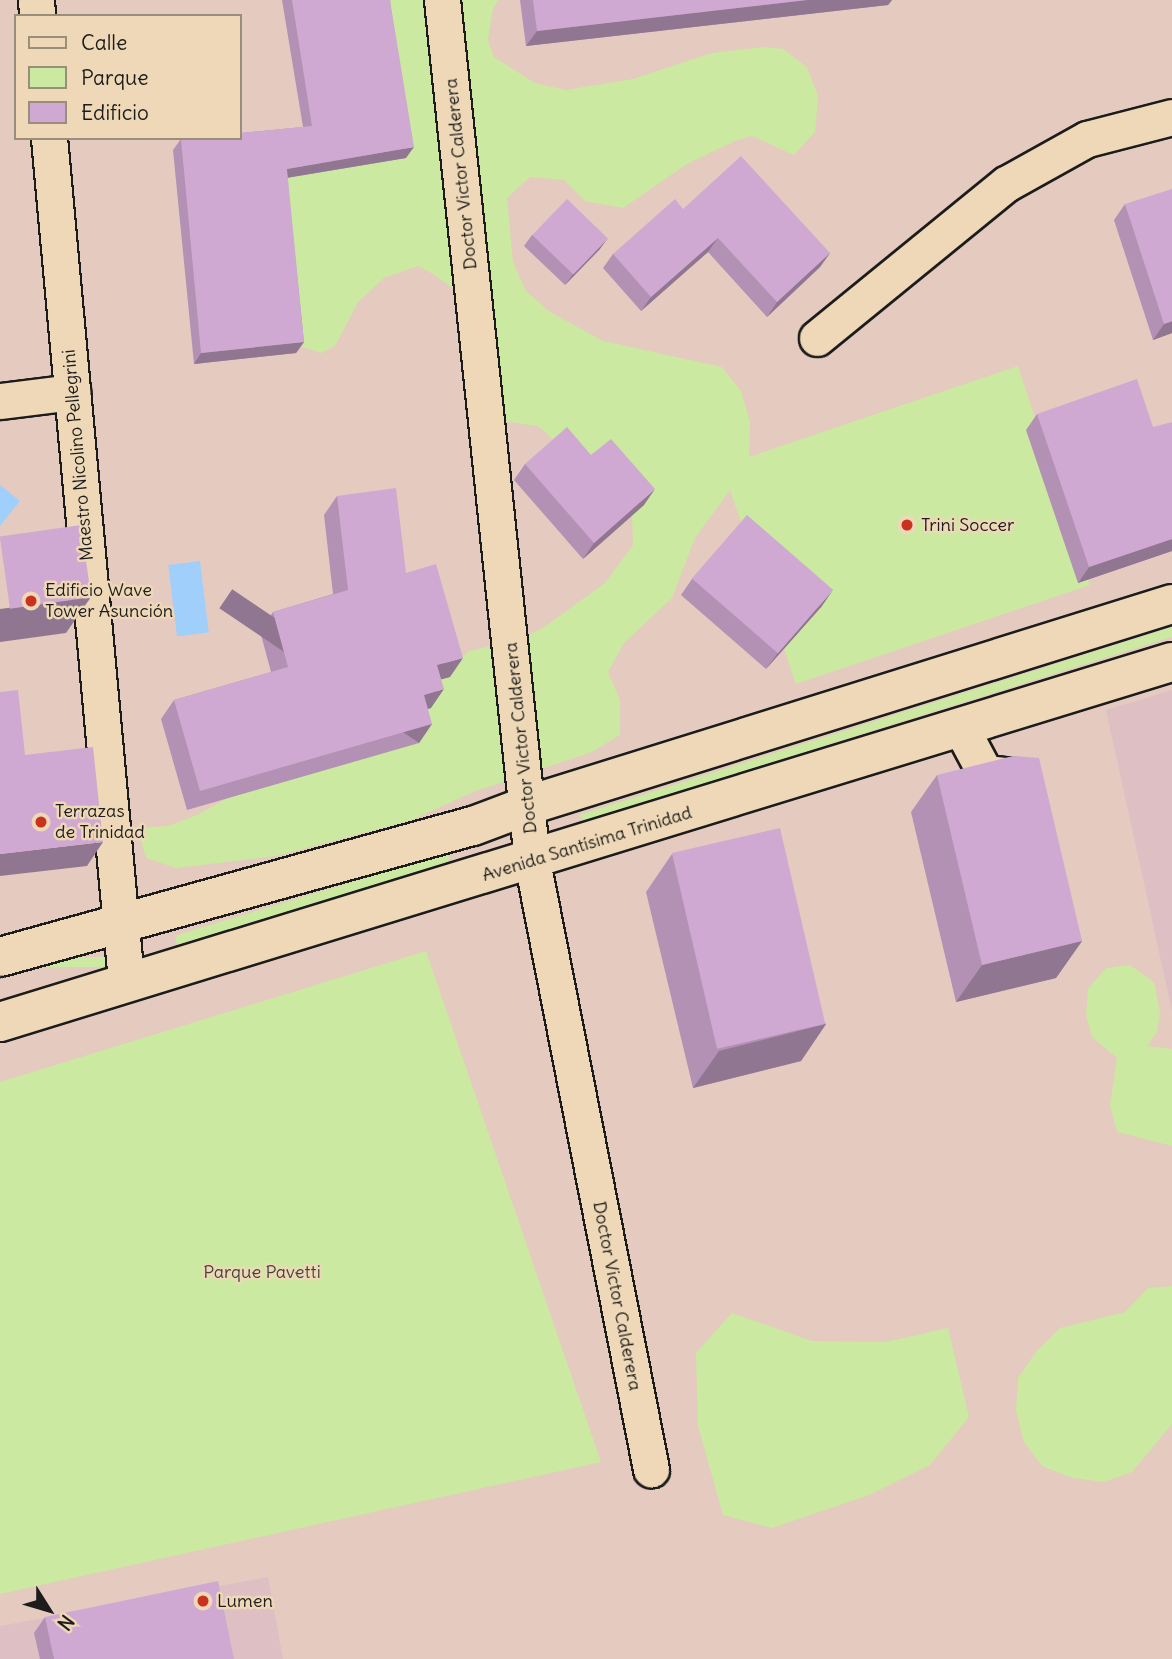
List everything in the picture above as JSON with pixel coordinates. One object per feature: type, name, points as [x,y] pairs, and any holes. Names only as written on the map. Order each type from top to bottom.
[{"type":"main road","points":[[0,957],[121,921],[473,826],[528,805],[1172,604]]},
{"type":"main road","name":"Avenida Santísima Trinidad","points":[[0,1023],[126,981],[532,861],[1172,662]]},
{"type":"street","name":"Doctor Victor Calderera","points":[[442,0],[532,861],[651,1469]]},
{"type":"street","points":[[817,338],[1006,184],[1087,138],[1172,117]]},
{"type":"street","name":"Maestro Nicolino Pellegrini","points":[[49,140],[126,981]]},
{"type":"street","points":[[0,401],[72,392]]},
{"type":"street","points":[[961,728],[985,773],[1034,778],[1046,802]]},
{"type":"shaded area","points":[[1172,690],[1172,1011],[1106,710]]},
{"type":"shaded area","name":"Lumen","points":[[268,1577],[283,1659],[0,1659],[0,1626]]},
{"type":"green space","points":[[361,0],[499,0],[493,8],[488,40],[494,57],[535,83],[566,90],[633,79],[712,53],[765,47],[783,49],[807,67],[818,96],[815,132],[794,155],[752,136],[735,141],[687,164],[623,208],[585,201],[564,180],[530,177],[507,198],[513,262],[526,291],[550,312],[603,341],[722,367],[741,391],[750,422],[749,457],[1018,366],[1090,585],[796,684],[730,490],[695,538],[672,598],[624,643],[608,672],[620,700],[620,735],[592,752],[473,792],[412,820],[276,856],[176,868],[146,858],[137,828],[168,826],[197,815],[425,689],[469,651],[515,641],[543,628],[605,583],[633,545],[632,515],[624,502],[538,426],[503,421],[461,294],[433,274],[418,266],[384,278],[358,302],[335,346],[321,353],[258,332],[287,136],[345,147]]},
{"type":"green space","points":[[1172,627],[1172,637],[584,821],[579,815]]},
{"type":"green space","points":[[445,854],[450,857],[447,864],[179,945],[175,942],[177,935]]},
{"type":"green space","name":"Parque Pavetti","points":[[426,951],[601,1462],[0,1594],[0,1082]]},
{"type":"green space","points":[[0,957],[109,957],[109,967],[0,967]]},
{"type":"green space","points":[[1130,965],[1154,982],[1160,1012],[1157,1032],[1147,1046],[1172,1049],[1172,1146],[1117,1132],[1110,1105],[1117,1058],[1092,1037],[1086,1014],[1088,989],[1106,968]]},
{"type":"green space","points":[[1172,1286],[1172,1424],[1132,1472],[1104,1482],[1072,1478],[1042,1466],[1024,1442],[1016,1411],[1018,1378],[1036,1352],[1060,1328],[1125,1312],[1148,1288]]},
{"type":"green space","points":[[732,1313],[812,1341],[886,1342],[948,1328],[969,1417],[930,1465],[869,1495],[772,1528],[723,1515],[698,1426],[696,1353]]},
{"type":"water","points":[[0,485],[20,501],[0,526]]},
{"type":"water","points":[[200,561],[209,632],[177,636],[168,565]]},
{"type":"building","points":[[292,0],[390,0],[414,147],[287,169],[304,342],[201,353],[181,140],[242,140],[242,133],[312,126]]},
{"type":"building","points":[[533,0],[807,0],[537,31]]},
{"type":"building","points":[[741,156],[830,253],[777,302],[718,238],[651,297],[613,254],[675,199],[683,209]]},
{"type":"building","points":[[1172,189],[1172,321],[1164,324],[1125,204]]},
{"type":"building","points":[[567,199],[608,239],[573,275],[532,235]]},
{"type":"building","points":[[1137,379],[1153,427],[1172,422],[1172,539],[1089,567],[1037,414]]},
{"type":"building","points":[[567,427],[591,455],[611,439],[655,489],[594,543],[525,464]]},
{"type":"building","points":[[396,488],[406,573],[436,564],[463,658],[437,665],[444,689],[424,695],[432,724],[200,791],[174,700],[288,667],[273,612],[348,590],[337,496]]},
{"type":"building","points":[[747,515],[833,590],[778,653],[692,578]]},
{"type":"building","points":[[81,525],[91,597],[10,609],[0,536]]},
{"type":"building","points":[[18,690],[25,755],[93,747],[103,842],[0,854],[0,692]]},
{"type":"building","points":[[1013,756],[1039,758],[1082,941],[982,965],[937,775]]},
{"type":"building","points":[[780,828],[825,1024],[717,1049],[672,853]]},
{"type":"building","name":"Lumen","points":[[218,1581],[234,1659],[54,1659],[45,1617]]},
{"type":"place","name":"Trini Soccer","points":[[907,525]]},
{"type":"place","name":"Edificio Wave Tower Asunción","points":[[31,601]]},
{"type":"place","name":"Terrazas de Trinidad","points":[[41,822]]},
{"type":"place","name":"Lumen","points":[[203,1601]]}]
